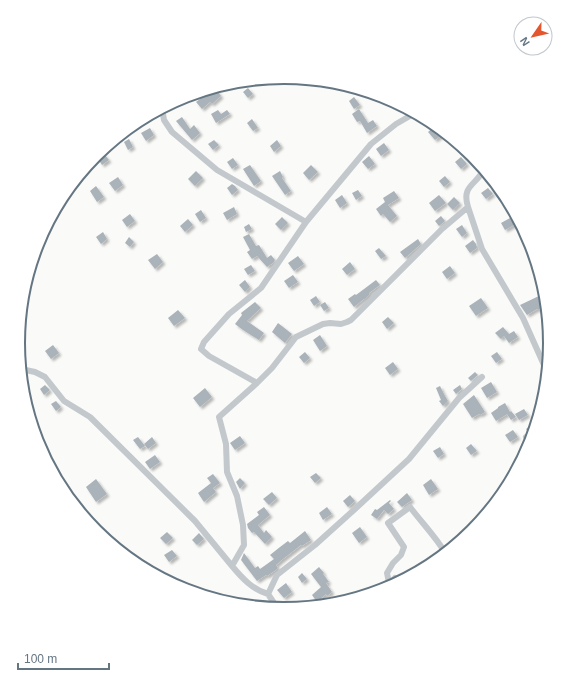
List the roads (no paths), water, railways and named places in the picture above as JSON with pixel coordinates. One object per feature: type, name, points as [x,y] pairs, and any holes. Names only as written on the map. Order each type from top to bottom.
[{"type":"street","points":[[163,115],[164,120],[172,132],[217,170],[306,222]]},
{"type":"street","points":[[257,383],[209,356],[201,348],[204,342],[229,314],[261,288],[306,222],[371,144],[409,116]]},
{"type":"street","points":[[482,175],[472,184],[467,192],[466,200],[468,207],[482,249],[524,318],[543,362]]},
{"type":"street","points":[[232,566],[244,545],[243,525],[237,496],[228,472],[226,444],[219,417],[272,368],[296,338],[322,324],[341,324],[351,320],[442,229],[468,207]]},
{"type":"street","points":[[27,370],[35,372],[45,378],[64,401],[90,417],[195,521],[232,566],[253,587],[268,594],[274,602]]},
{"type":"street","points":[[268,594],[277,575],[315,545],[408,459],[460,398],[482,377]]},
{"type":"street","points":[[388,581],[387,573],[393,563],[401,555],[404,547],[388,523],[410,507],[442,549]]}]
